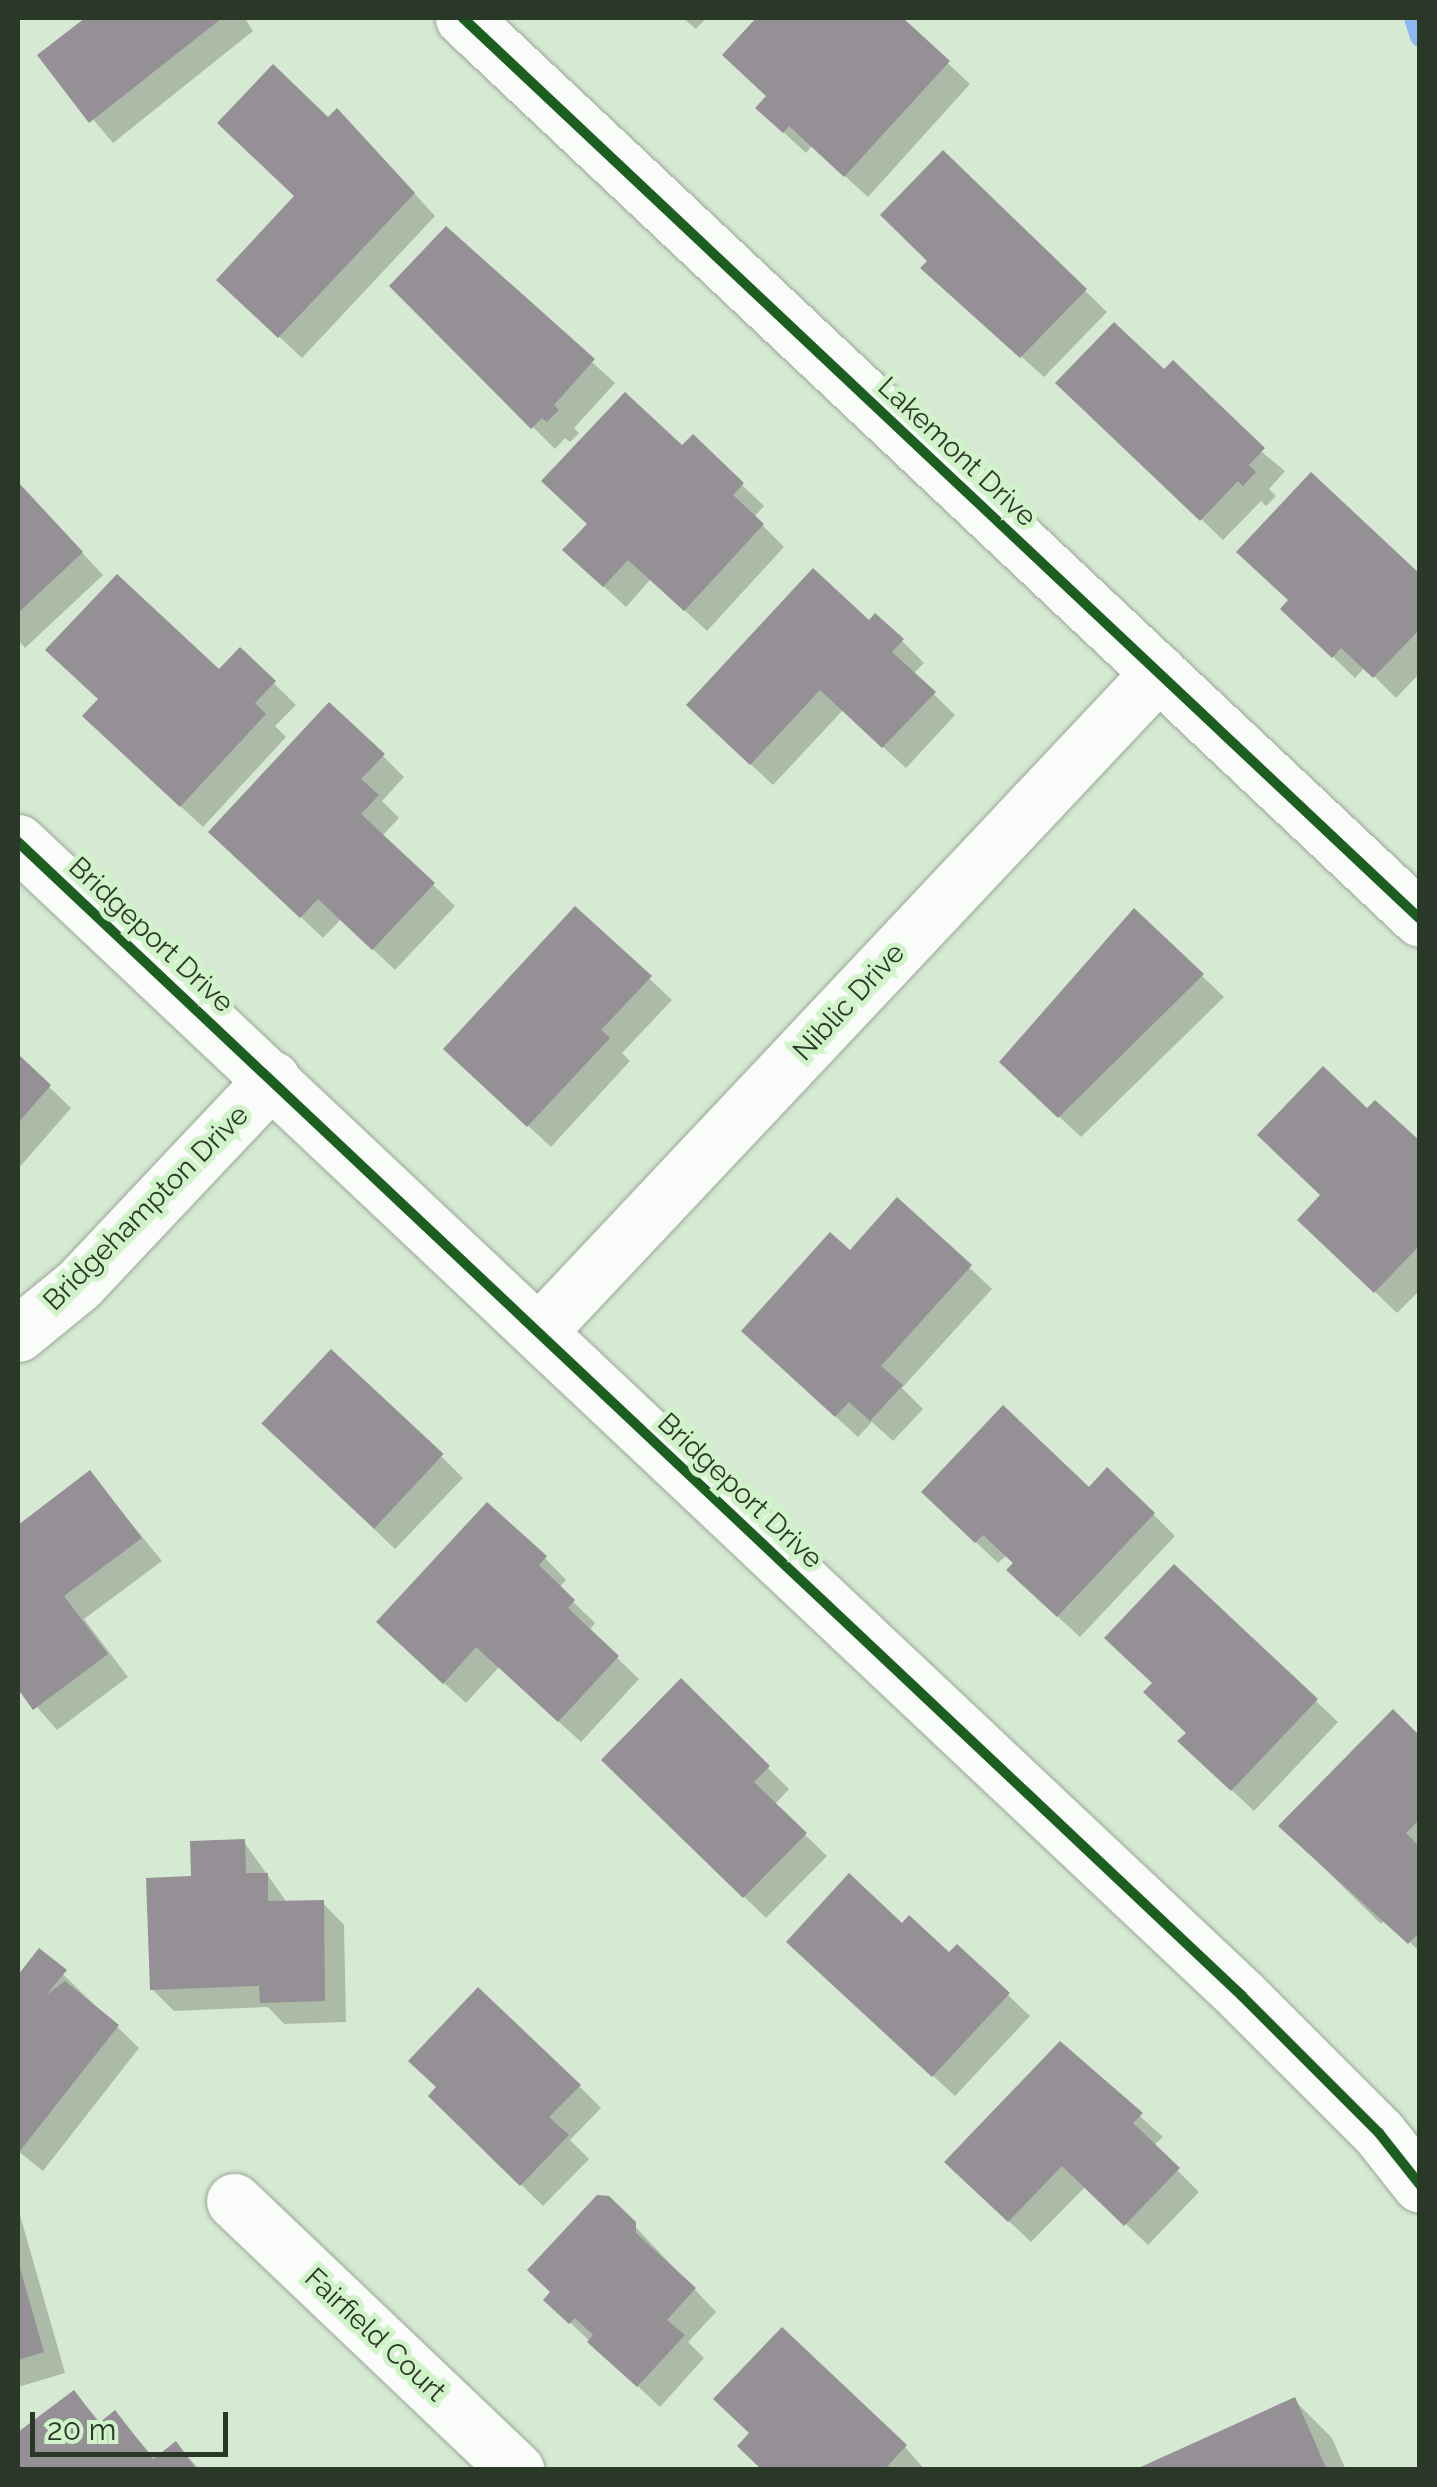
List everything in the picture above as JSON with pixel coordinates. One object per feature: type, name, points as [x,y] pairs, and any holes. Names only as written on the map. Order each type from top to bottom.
[{"type":"street","name":"Lakemont Drive","points":[[464,18],[1420,918]]},
{"type":"street","name":"Niblic Drive","points":[[538,1332],[1159,672]]},
{"type":"street","name":"Bridgeport Drive","points":[[18,842],[1242,1996],[1378,2133],[1420,2185]]},
{"type":"street","name":"Bridgehampton Drive","points":[[18,1334],[79,1284],[272,1079]]},
{"type":"street","name":"Fairfield Court","points":[[234,2201],[516,2470]]},
{"type":"building","points":[[85,18],[222,18],[89,123],[37,55]]},
{"type":"building","points":[[756,18],[903,18],[950,61],[844,177],[789,126],[783,133],[755,108],[766,96],[722,55]]},
{"type":"building","points":[[273,64],[328,117],[337,108],[415,193],[278,338],[216,280],[294,196],[217,123]]},
{"type":"building","points":[[943,150],[1087,289],[1020,358],[920,268],[927,261],[880,215]]},
{"type":"building","points":[[446,226],[595,359],[554,405],[559,410],[547,422],[542,418],[531,429],[389,286]]},
{"type":"building","points":[[1114,322],[1164,369],[1173,360],[1265,448],[1249,465],[1256,472],[1243,486],[1238,481],[1200,521],[1055,383]]},
{"type":"building","points":[[625,392],[682,445],[693,434],[744,483],[733,495],[764,524],[684,611],[628,560],[603,587],[562,550],[587,524],[541,481]]},
{"type":"building","points":[[1311,472],[1420,574],[1420,629],[1373,678],[1341,648],[1332,658],[1280,609],[1288,600],[1236,552]]},
{"type":"building","points":[[18,482],[83,552],[18,613]]},
{"type":"building","points":[[813,568],[869,620],[875,613],[904,639],[892,652],[936,692],[882,748],[820,690],[750,765],[686,705]]},
{"type":"building","points":[[117,574],[219,669],[240,647],[276,681],[255,703],[266,714],[180,807],[82,716],[98,699],[45,650]]},
{"type":"building","points":[[329,702],[385,754],[361,779],[379,795],[361,814],[435,883],[372,950],[318,899],[300,918],[208,832]]},
{"type":"building","points":[[575,906],[652,976],[601,1030],[610,1038],[527,1127],[443,1049]]},
{"type":"building","points":[[1134,908],[1204,974],[1058,1118],[999,1062]]},
{"type":"building","points":[[18,1054],[51,1085],[18,1123]]},
{"type":"building","points":[[1323,1066],[1367,1108],[1375,1100],[1420,1141],[1420,1245],[1374,1293],[1297,1220],[1320,1195],[1257,1135]]},
{"type":"building","points":[[897,1197],[972,1265],[881,1366],[903,1385],[870,1421],[849,1402],[835,1417],[741,1331],[830,1232],[850,1250]]},
{"type":"building","points":[[331,1349],[444,1454],[374,1529],[261,1424]]},
{"type":"building","points":[[1003,1405],[1089,1487],[1107,1467],[1155,1513],[1057,1617],[1006,1570],[1013,1563],[983,1535],[975,1543],[921,1492]]},
{"type":"building","points":[[90,1470],[142,1538],[64,1596],[108,1654],[33,1710],[18,1689],[18,1525]]},
{"type":"building","points":[[487,1502],[547,1556],[539,1565],[575,1600],[568,1608],[619,1656],[558,1722],[476,1647],[443,1684],[376,1622]]},
{"type":"building","points":[[1174,1564],[1318,1699],[1231,1791],[1177,1741],[1186,1733],[1143,1692],[1152,1683],[1104,1638]]},
{"type":"building","points":[[681,1678],[770,1766],[754,1782],[807,1833],[743,1898],[601,1760]]},
{"type":"building","points":[[1393,1709],[1420,1736],[1420,1819],[1406,1833],[1420,1847],[1420,1932],[1408,1944],[1278,1826]]},
{"type":"building","points":[[245,1839],[246,1873],[268,1873],[268,1901],[324,1900],[325,2001],[260,2003],[259,1986],[150,1990],[146,1878],[191,1876],[190,1841]]},
{"type":"building","points":[[849,1873],[902,1923],[909,1915],[949,1952],[957,1944],[1010,1993],[932,2077],[786,1942]]},
{"type":"building","points":[[39,1948],[67,1970],[46,1995],[65,1981],[119,2025],[20,2151],[18,1975]]},
{"type":"building","points":[[478,1987],[581,2085],[549,2117],[569,2135],[520,2186],[428,2096],[436,2087],[408,2061]]},
{"type":"building","points":[[1060,2041],[1143,2113],[1133,2123],[1180,2168],[1124,2226],[1062,2166],[1008,2222],[944,2162]]},
{"type":"building","points":[[597,2195],[609,2196],[636,2222],[636,2233],[696,2288],[667,2320],[685,2335],[637,2387],[587,2342],[593,2335],[575,2318],[569,2324],[543,2300],[550,2292],[527,2270]]},
{"type":"building","points":[[18,2261],[44,2352],[18,2360]]},
{"type":"building","points":[[782,2327],[907,2445],[884,2470],[762,2470],[737,2446],[749,2433],[713,2399]]},
{"type":"building","points":[[74,2390],[99,2423],[115,2410],[153,2459],[176,2441],[197,2470],[19,2470],[18,2432]]},
{"type":"building","points":[[1295,2397],[1327,2470],[1134,2470]]},
{"type":"waterway","points":[[1414,18],[1420,37]]},
{"type":"cycle path","points":[[463,18],[1420,919]]},
{"type":"cycle path","points":[[18,842],[1242,1996],[1379,2133],[1420,2185]]}]
